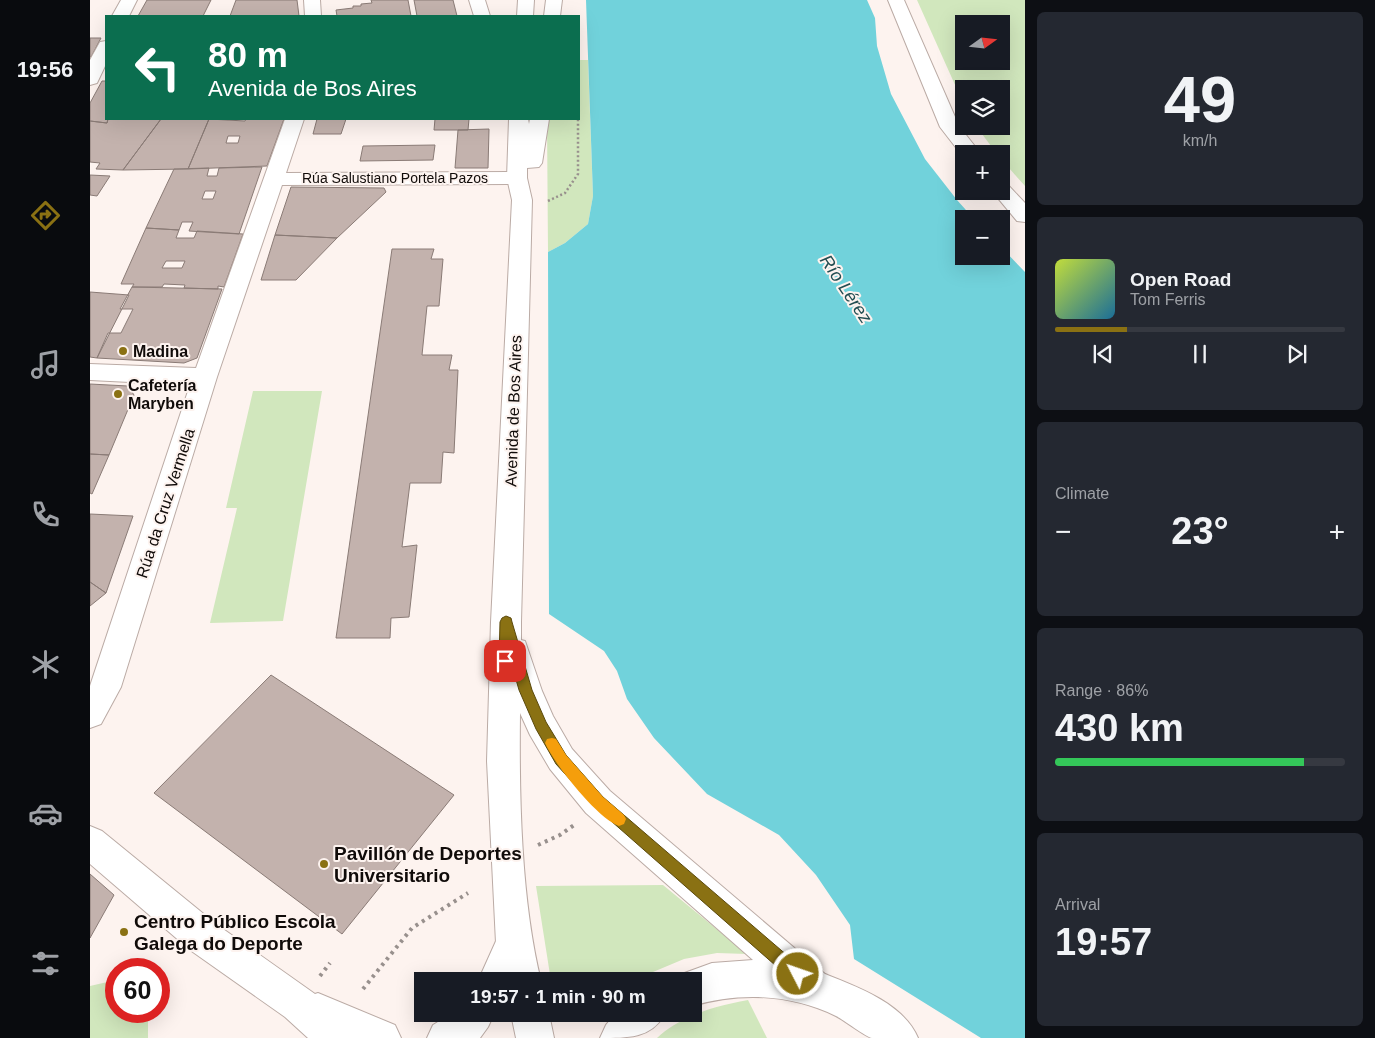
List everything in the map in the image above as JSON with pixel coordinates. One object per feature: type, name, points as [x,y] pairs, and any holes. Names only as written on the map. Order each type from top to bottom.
[{"type":"street","points":[[122,15],[129,0]]},
{"type":"street","points":[[312,0],[313,15]]},
{"type":"street","points":[[477,0],[482,15]]},
{"type":"street","points":[[525,15],[526,0]]},
{"type":"street","points":[[552,15],[554,0]]},
{"type":"street","points":[[896,0],[950,127],[964,145]]},
{"type":"street","points":[[90,79],[105,48]]},
{"type":"street","name":"Rúa da Cruz Vermella","points":[[90,714],[106,688],[205,377],[294,120]]},
{"type":"street","name":"Avenida de Bos Aires","points":[[519,120],[527,195]]},
{"type":"street","name":"Avenida de Bos Aires","points":[[521,972],[514,943],[507,852],[504,761],[506,622],[527,195],[539,120]]},
{"type":"street","name":"Rúa Salustiano Portela Pazos","points":[[273,179],[527,195]]},
{"type":"street","points":[[1010,199],[1025,216]]},
{"type":"street","points":[[90,372],[205,377]]},
{"type":"street","name":"Avenida de Bos Aires","points":[[506,622],[526,690],[541,725],[561,759],[598,802],[812,986]]},
{"type":"street","points":[[90,842],[203,937],[306,993],[382,1038]]},
{"type":"street","points":[[500,972],[514,943]]},
{"type":"street","points":[[702,984],[711,981],[762,977],[812,986],[857,1006],[899,1038]]},
{"type":"street","points":[[306,993],[337,1038]]},
{"type":"street","points":[[446,1038],[462,1030],[468,1022]]},
{"type":"street","points":[[532,1022],[535,1038]]},
{"type":"street","points":[[619,1038],[624,1030],[635,1022]]},
{"type":"path","points":[[527,195],[548,201],[565,193],[578,174],[578,120]]},
{"type":"path","points":[[537,846],[560,835],[578,822]]},
{"type":"path","points":[[363,990],[412,928],[468,893]]},
{"type":"path","points":[[306,993],[330,963]]},
{"type":"green space","points":[[917,0],[1025,0],[1025,186],[1010,169],[1010,145],[990,145],[983,135],[1010,135],[1010,80],[955,80],[955,85]]},
{"type":"green space","points":[[580,60],[588,60],[593,196],[588,224],[565,243],[548,252],[547,121],[580,120]]},
{"type":"green space","points":[[253,391],[322,391],[283,621],[210,623],[237,508],[226,508]]},
{"type":"green space","points":[[663,885],[747,954],[717,953],[684,959],[653,972],[550,972],[536,886]]},
{"type":"green space","points":[[105,983],[105,1023],[148,1023],[148,1038],[90,1038],[90,986]]},
{"type":"green space","points":[[748,1000],[767,1038],[657,1038],[679,1022],[702,1022],[702,1012],[723,1005]]},
{"type":"water","name":"Río Lérez","points":[[586,0],[867,0],[875,18],[877,46],[891,94],[925,159],[955,197],[955,200],[966,210],[955,210],[955,265],[1010,265],[1010,256],[1025,272],[1025,1038],[981,1038],[854,959],[850,925],[816,875],[779,835],[707,794],[654,738],[627,699],[617,671],[604,651],[549,614],[548,252],[565,243],[588,224],[593,196]]},
{"type":"building","points":[[147,0],[211,0],[204,15],[139,15]]},
{"type":"building","points":[[236,0],[297,0],[299,15],[230,15]]},
{"type":"building","points":[[371,0],[408,0],[411,15],[337,15],[336,10],[372,3]]},
{"type":"building","points":[[414,0],[453,0],[457,15],[417,15]]},
{"type":"building","points":[[90,38],[101,38],[91,57],[90,57]]},
{"type":"building","points":[[102,81],[105,81],[105,120],[108,120],[107,123],[90,121],[90,103]]},
{"type":"building","points":[[108,120],[160,120],[123,170],[96,169],[100,163],[90,162],[90,121],[107,123]]},
{"type":"building","points":[[160,120],[209,120],[188,169],[123,170]]},
{"type":"building","points":[[209,120],[284,120],[267,166],[188,169]],"holes":[[[228,136],[240,136],[238,143],[226,143]]]},
{"type":"building","points":[[317,120],[346,120],[341,134],[313,134]]},
{"type":"building","points":[[435,120],[469,120],[468,130],[434,130]]},
{"type":"building","points":[[489,129],[488,168],[455,168],[458,130]]},
{"type":"building","points":[[435,145],[433,160],[360,161],[363,146]]},
{"type":"building","points":[[262,167],[239,234],[189,231],[193,222],[182,222],[179,230],[146,228],[174,169],[209,168],[207,176],[217,176],[219,168]],"holes":[[[205,191],[216,191],[213,199],[202,199]]]},
{"type":"building","points":[[90,175],[110,176],[97,196],[90,195]]},
{"type":"building","points":[[291,187],[384,188],[386,192],[337,238],[275,235]]},
{"type":"building","points":[[146,228],[179,230],[176,238],[194,238],[197,231],[243,234],[224,287],[218,286],[218,289],[184,288],[185,285],[164,284],[162,287],[132,287],[134,284],[121,284]],"holes":[[[166,261],[185,261],[182,268],[162,268]]]},
{"type":"building","points":[[275,235],[337,238],[296,280],[261,280]]},
{"type":"building","points":[[392,249],[434,249],[431,259],[443,259],[439,306],[427,306],[422,355],[452,355],[449,370],[458,370],[454,453],[443,452],[441,483],[410,483],[402,547],[417,545],[409,617],[391,618],[390,638],[336,638]]},
{"type":"building","points":[[132,287],[222,289],[197,358],[184,363],[97,358],[108,333],[121,333],[133,309],[120,309]]},
{"type":"building","points":[[90,292],[129,295],[97,358],[90,357]]},
{"type":"building","points":[[90,384],[128,386],[134,395],[109,455],[90,454]]},
{"type":"building","points":[[90,454],[109,455],[92,494],[90,493]]},
{"type":"building","points":[[90,514],[133,516],[106,593],[90,582]]},
{"type":"building","points":[[90,582],[106,593],[90,606]]},
{"type":"building","name":"Pavillón de Deportes Universitario","points":[[271,675],[454,795],[342,934],[154,793]]},
{"type":"building","points":[[90,874],[114,895],[90,938]]},
{"type":"slow traffic","points":[[552,743],[561,759],[598,802],[619,819]]},
{"type":"place","name":"Madina","points":[[123,351]]},
{"type":"place","name":"Cafetería Maryben","points":[[118,394]]},
{"type":"place","name":"Pavillón de Deportes Universitario","points":[[324,864]]},
{"type":"place","name":"Centro Público Escola Galega do Deporte","points":[[124,932]]},
{"type":"route","points":[[505,661],[506,622],[526,690],[541,725],[561,759],[598,802],[798,974]]}]
